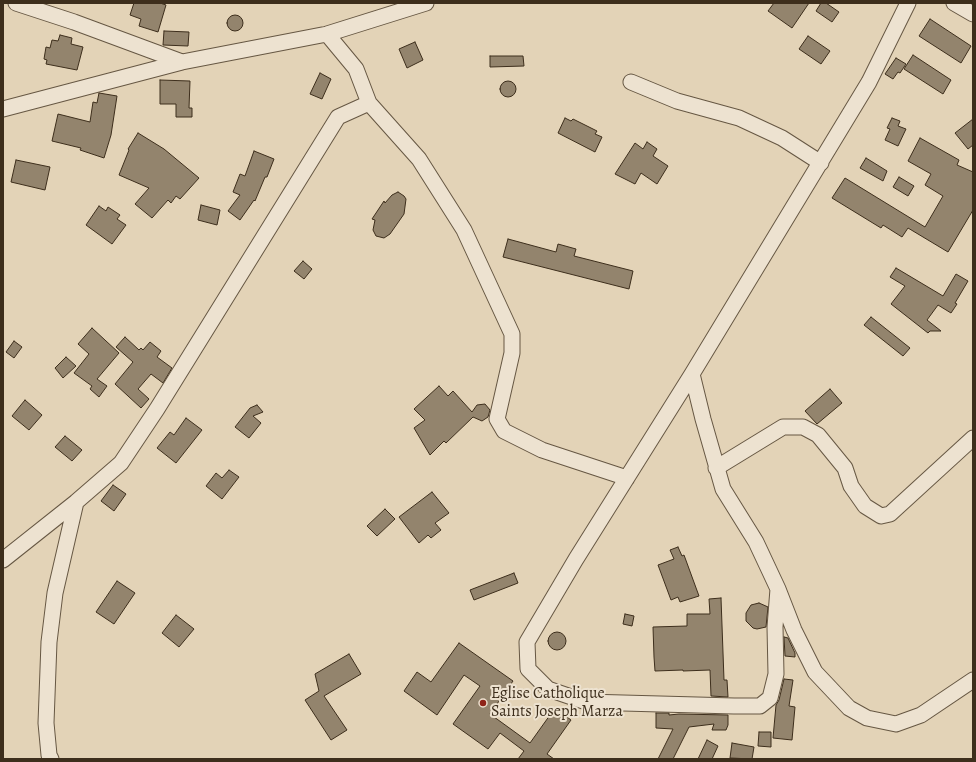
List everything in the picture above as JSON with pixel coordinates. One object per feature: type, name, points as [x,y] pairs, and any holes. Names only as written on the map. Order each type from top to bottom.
[{"type":"street","points":[[16,3],[74,22],[182,62]]},
{"type":"street","points":[[3,109],[182,62],[327,34],[426,3]]},
{"type":"street","points":[[778,589],[775,627],[776,674],[770,698],[760,706],[586,702],[548,689],[528,669],[527,642],[576,559],[692,374],[821,163],[869,82],[908,3]]},
{"type":"street","points":[[954,3],[973,14]]},
{"type":"street","points":[[327,34],[356,69],[369,103],[419,159],[464,230],[512,334],[512,353],[497,420],[504,431],[542,450],[627,478]]},
{"type":"street","points":[[631,82],[677,101],[739,118],[782,138],[821,163]]},
{"type":"street","points":[[3,560],[76,502],[120,464],[141,435],[338,117],[369,103]]},
{"type":"street","points":[[692,374],[716,468],[723,488],[756,542],[778,589],[794,630],[815,672],[849,708],[867,718],[896,724],[921,715],[973,680]]},
{"type":"street","points":[[716,468],[783,427],[803,427],[818,435],[845,468],[851,486],[865,506],[881,516],[890,514],[973,438]]},
{"type":"street","points":[[51,759],[49,755],[46,724],[49,642],[55,593],[76,502]]},
{"type":"building","points":[[134,3],[160,3],[166,5],[158,32],[139,26],[141,19],[130,15]]},
{"type":"building","points":[[774,3],[809,3],[792,28],[768,11]]},
{"type":"building","points":[[821,3],[826,3],[839,12],[832,22],[816,11]]},
{"type":"building","points":[[235,15],[241,17],[243,23],[241,29],[235,31],[229,29],[227,23],[229,17]]},
{"type":"building","points":[[930,19],[971,46],[961,63],[919,36]]},
{"type":"building","points":[[164,31],[189,32],[188,46],[163,45]]},
{"type":"building","points":[[60,35],[72,38],[71,44],[83,47],[77,70],[46,64],[47,60],[44,59],[46,47],[50,48],[52,40],[58,41]]},
{"type":"building","points":[[808,36],[830,51],[821,64],[799,49]]},
{"type":"building","points":[[415,42],[423,60],[407,68],[399,49]]},
{"type":"building","points":[[913,55],[951,80],[943,94],[904,69]]},
{"type":"building","points":[[490,56],[523,56],[524,66],[490,67]]},
{"type":"building","points":[[896,58],[906,64],[900,73],[898,72],[893,79],[885,74]]},
{"type":"building","points":[[320,73],[331,79],[322,99],[310,94]]},
{"type":"building","points":[[160,80],[190,81],[189,108],[192,108],[192,117],[176,117],[176,104],[160,104]]},
{"type":"building","points":[[508,81],[514,83],[516,89],[514,95],[508,97],[502,95],[500,89],[502,83]]},
{"type":"building","points":[[99,93],[117,96],[111,135],[104,158],[80,150],[81,148],[52,141],[58,114],[90,122],[93,102],[97,103]]},
{"type":"building","points":[[565,118],[571,121],[573,119],[597,131],[595,134],[602,137],[595,152],[558,133]]},
{"type":"building","points":[[892,118],[900,121],[898,126],[906,129],[898,146],[885,140],[890,129],[887,128]]},
{"type":"building","points":[[973,119],[973,145],[968,149],[955,133]]},
{"type":"building","points":[[138,133],[164,149],[199,178],[180,199],[176,196],[171,203],[168,200],[152,218],[135,204],[149,188],[119,175],[129,150],[128,149]]},
{"type":"building","points":[[920,138],[959,160],[957,165],[973,172],[973,210],[948,252],[908,228],[902,237],[883,225],[881,228],[832,198],[845,178],[925,227],[943,196],[925,185],[931,174],[908,161]]},
{"type":"building","points":[[647,142],[657,149],[653,156],[668,166],[657,184],[641,173],[635,184],[615,174],[635,143],[643,149]]},
{"type":"building","points":[[254,151],[274,159],[255,201],[254,200],[240,220],[228,211],[240,195],[233,192],[240,174],[245,176]]},
{"type":"building","points":[[866,158],[887,171],[883,181],[860,168]]},
{"type":"building","points":[[16,160],[50,167],[45,190],[11,182]]},
{"type":"building","points":[[899,177],[914,186],[908,196],[893,187]]},
{"type":"building","points":[[398,192],[406,199],[404,214],[390,234],[384,238],[376,236],[373,230],[375,220],[372,219],[384,201],[385,203],[392,195]]},
{"type":"building","points":[[201,205],[220,210],[217,225],[198,220]]},
{"type":"building","points":[[99,206],[106,211],[108,207],[120,215],[117,219],[126,225],[112,244],[86,225]]},
{"type":"building","points":[[508,239],[556,252],[558,244],[576,249],[574,256],[633,271],[629,289],[503,257]]},
{"type":"building","points":[[303,261],[312,269],[304,279],[294,271]]},
{"type":"building","points":[[896,268],[943,296],[956,274],[968,281],[951,313],[938,305],[927,320],[941,331],[930,331],[928,333],[891,304],[905,286],[890,277]]},
{"type":"building","points":[[871,317],[910,348],[903,356],[864,325]]},
{"type":"building","points":[[92,328],[119,353],[97,379],[107,386],[99,397],[90,389],[92,386],[74,373],[89,354],[78,344]]},
{"type":"building","points":[[125,337],[139,350],[141,348],[143,350],[150,342],[161,351],[157,357],[172,368],[163,383],[151,374],[138,389],[149,399],[141,408],[115,384],[133,362],[116,347]]},
{"type":"building","points":[[14,341],[22,347],[14,358],[6,352]]},
{"type":"building","points":[[66,357],[76,366],[63,378],[55,368]]},
{"type":"building","points":[[439,386],[448,396],[453,391],[472,412],[477,405],[485,404],[490,410],[488,417],[482,421],[473,417],[446,443],[444,441],[430,455],[414,428],[425,420],[414,409]]},
{"type":"building","points":[[830,389],[842,403],[817,424],[805,411]]},
{"type":"building","points":[[25,400],[42,415],[29,430],[12,416]]},
{"type":"building","points":[[257,405],[263,412],[253,416],[261,423],[249,438],[235,427],[250,408]]},
{"type":"building","points":[[186,418],[202,430],[176,463],[157,448],[170,432],[174,435]]},
{"type":"building","points":[[65,436],[82,450],[72,461],[55,447]]},
{"type":"building","points":[[229,470],[239,477],[222,499],[206,486],[216,473],[222,478]]},
{"type":"building","points":[[113,485],[126,494],[114,511],[101,501]]},
{"type":"building","points":[[432,492],[449,513],[435,523],[441,530],[431,538],[428,535],[419,543],[399,517]]},
{"type":"building","points":[[385,509],[395,519],[377,536],[367,526]]},
{"type":"building","points":[[678,547],[682,556],[684,555],[699,596],[680,602],[678,597],[671,600],[658,565],[674,559],[670,550]]},
{"type":"building","points":[[514,573],[518,583],[474,600],[470,590]]},
{"type":"building","points":[[117,581],[135,593],[114,624],[96,612]]},
{"type":"building","points":[[721,598],[724,680],[727,680],[728,697],[711,696],[710,670],[655,671],[654,657],[653,627],[687,626],[687,614],[710,614],[709,599]]},
{"type":"building","points":[[759,603],[768,607],[766,627],[757,629],[753,628],[746,621],[746,613],[751,605]]},
{"type":"building","points":[[625,614],[634,616],[632,626],[623,624]]},
{"type":"building","points":[[176,615],[194,629],[179,647],[162,633]]},
{"type":"building","points":[[553,632],[561,632],[566,637],[564,648],[561,650],[553,650],[548,645],[548,637]]},
{"type":"building","points":[[784,637],[788,638],[795,653],[795,657],[785,656]]},
{"type":"building","name":"Eglise Catholique Saints Joseph Marza","points":[[459,643],[513,681],[490,714],[530,743],[555,708],[571,720],[547,754],[554,759],[518,759],[524,751],[500,733],[488,749],[453,724],[480,686],[464,675],[437,715],[404,691],[417,672],[431,682]]},
{"type":"building","points":[[349,654],[361,674],[324,696],[347,730],[331,740],[305,700],[319,691],[315,674]]},
{"type":"building","points":[[784,679],[793,680],[789,706],[795,707],[792,740],[773,738],[776,705],[779,700]]},
{"type":"building","points":[[656,713],[669,713],[669,715],[728,715],[728,725],[726,730],[712,730],[714,724],[689,727],[673,759],[658,759],[673,729],[656,728]]},
{"type":"building","points":[[759,732],[771,732],[771,747],[758,746]]},
{"type":"building","points":[[707,740],[718,746],[712,759],[698,759]]},
{"type":"building","points":[[732,743],[754,747],[752,759],[730,758]]},
{"type":"place","name":"Eglise Catholique Saints Joseph Marza","points":[[483,703]]}]
